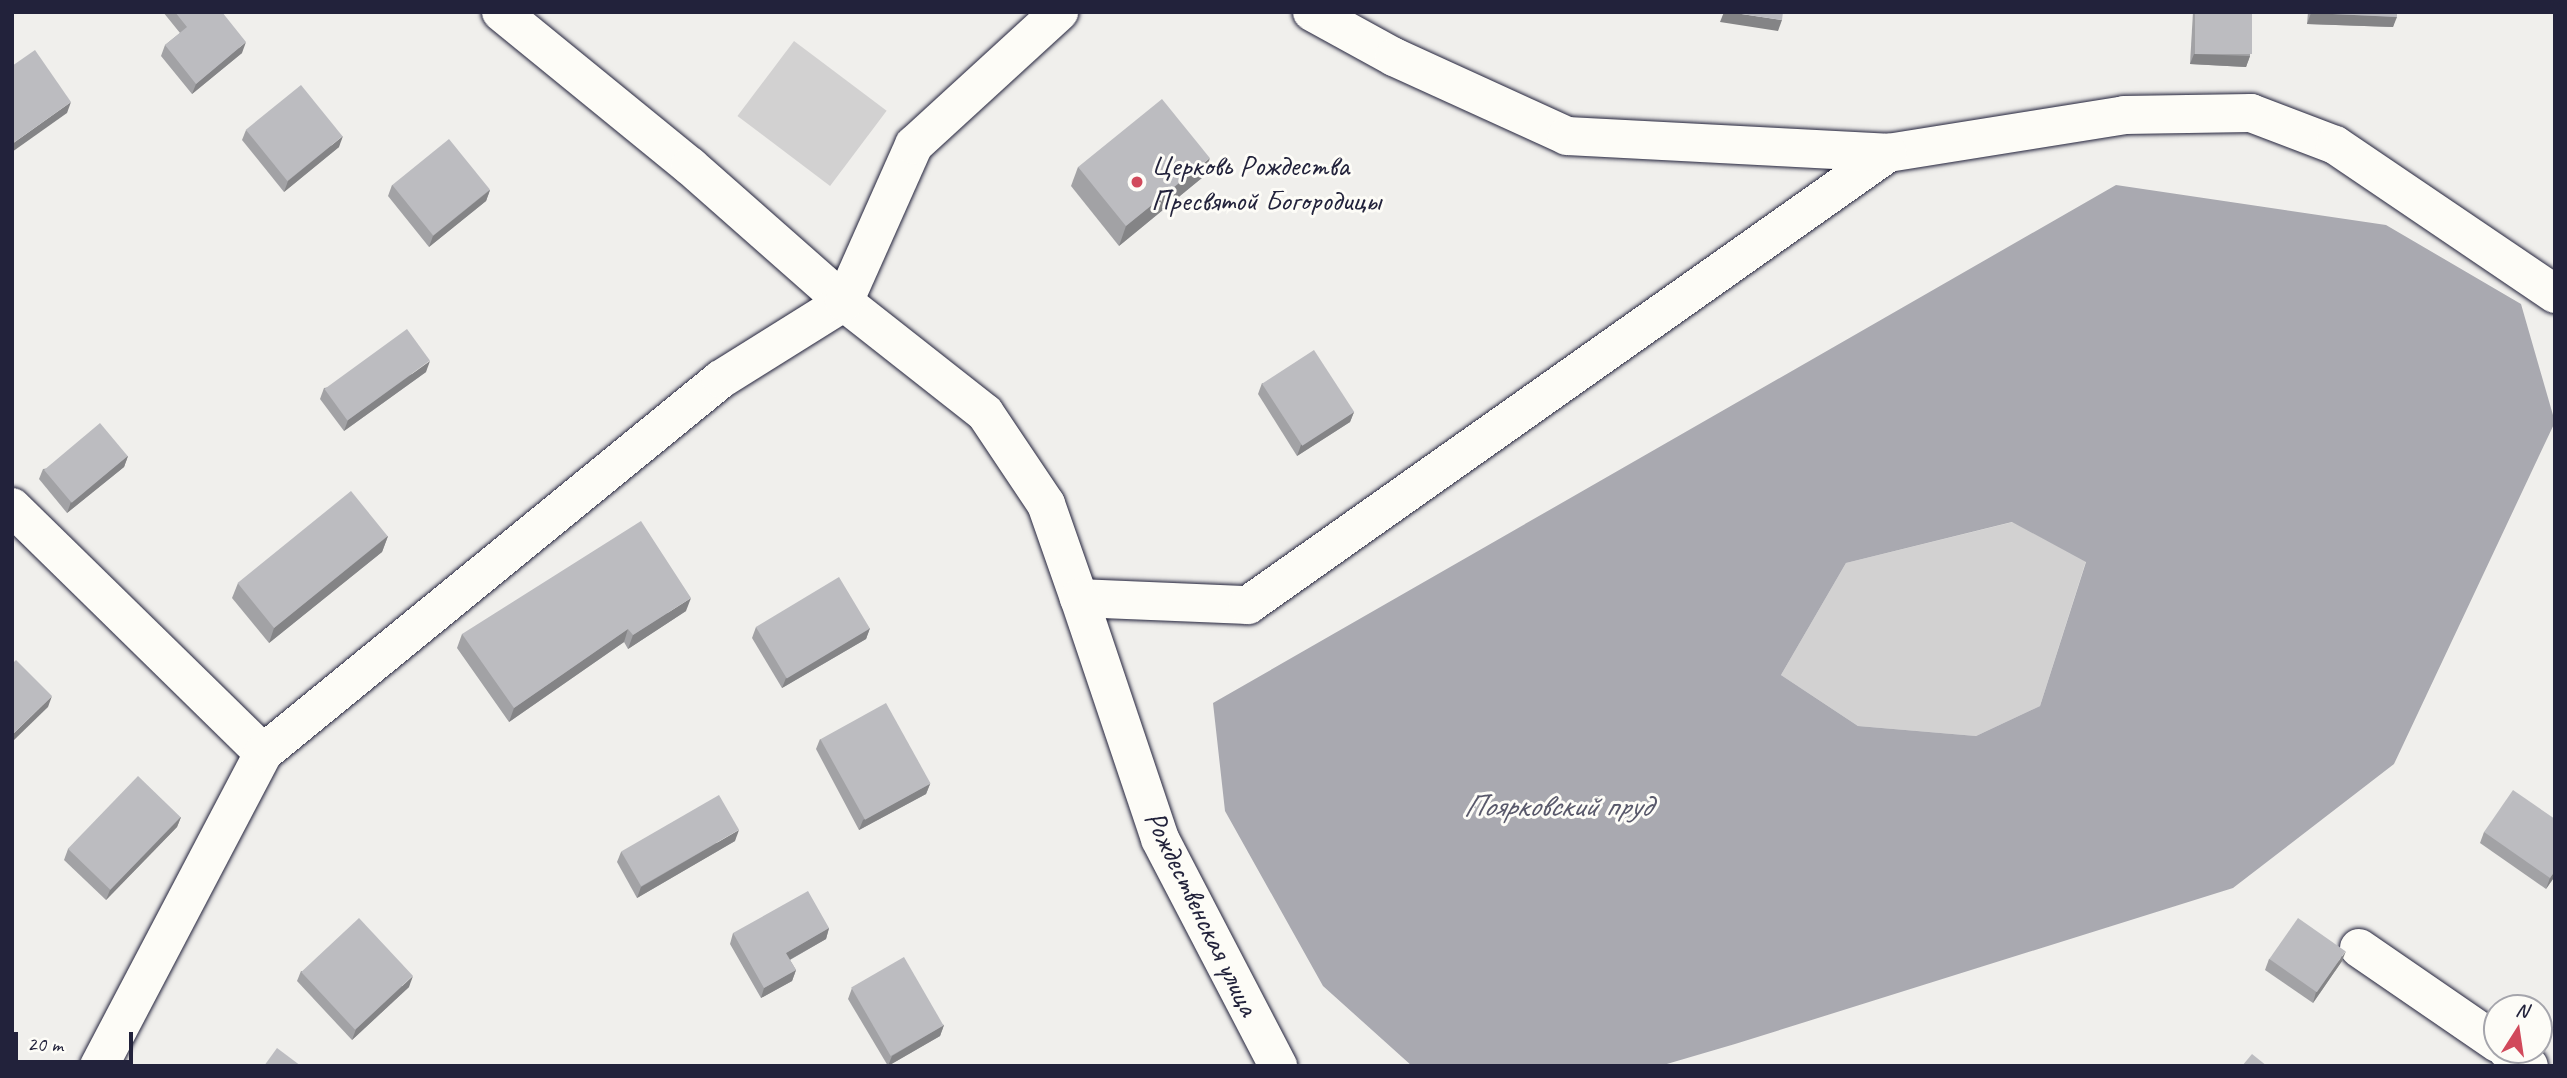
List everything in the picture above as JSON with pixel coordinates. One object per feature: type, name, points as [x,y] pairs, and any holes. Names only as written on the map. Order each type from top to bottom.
[{"type":"street","name":"Рождественская улица","points":[[501,12],[691,166],[844,302],[985,413],[1046,505],[1160,839],[1278,1066]]},
{"type":"street","points":[[99,1066],[262,753],[721,379],[844,302],[914,145],[1059,12]]},
{"type":"street","points":[[1311,12],[1394,57],[1567,136],[1888,153],[2124,115],[2251,113],[2334,145],[2555,294]]},
{"type":"street","points":[[1079,598],[1248,605],[1888,153]]},
{"type":"street","points":[[12,507],[262,753]]},
{"type":"street","points":[[2359,948],[2483,1033]]},
{"type":"shaded area","points":[[794,41],[887,111],[830,186],[737,116]]},
{"type":"shaded area","points":[[2013,522],[2086,561],[2040,706],[1976,736],[1858,726],[1781,675],[1846,563]]},
{"type":"water","name":"Поярковский пруд","points":[[2116,185],[2386,225],[2521,304],[2555,422],[2394,764],[2233,888],[1660,1066],[1412,1066],[1323,986],[1225,811],[1213,703]],"holes":[[[2012,522],[2086,562],[2040,706],[1976,736],[1858,726],[1781,675],[1846,563]]]},
{"type":"building","points":[[175,12],[222,12],[246,42],[196,84],[165,45],[187,27]]},
{"type":"building","points":[[1728,12],[1783,12],[1782,20]]},
{"type":"building","points":[[2195,12],[2252,12],[2252,54],[2195,54]]},
{"type":"building","points":[[2397,12],[2397,17],[2311,13]]},
{"type":"building","points":[[35,50],[71,102],[12,144],[12,66]]},
{"type":"building","points":[[301,85],[343,136],[287,181],[246,130]]},
{"type":"building","name":"Церковь Рождества Пресвятой Богородицы","points":[[1162,99],[1210,158],[1126,226],[1078,167]]},
{"type":"building","points":[[449,139],[490,190],[433,235],[392,185]]},
{"type":"building","points":[[407,329],[430,361],[347,421],[324,389]]},
{"type":"building","points":[[1314,350],[1354,412],[1302,446],[1262,384]]},
{"type":"building","points":[[100,423],[128,456],[72,503],[44,470]]},
{"type":"building","points":[[351,491],[388,536],[274,628],[238,583]]},
{"type":"building","points":[[641,521],[691,598],[633,635],[628,629],[514,708],[462,634]]},
{"type":"building","points":[[839,577],[870,628],[787,678],[756,627]]},
{"type":"building","points":[[16,660],[52,696],[12,735],[12,664]]},
{"type":"building","points":[[886,703],[931,783],[865,820],[820,739]]},
{"type":"building","points":[[138,776],[180,817],[110,890],[68,849]]},
{"type":"building","points":[[2513,790],[2555,819],[2555,871],[2550,878],[2484,832]]},
{"type":"building","points":[[719,795],[739,830],[641,886],[621,851]]},
{"type":"building","points":[[808,891],[829,928],[786,953],[796,970],[764,988],[733,933]]},
{"type":"building","points":[[359,918],[413,976],[355,1030],[301,972]]},
{"type":"building","points":[[2298,918],[2346,951],[2317,992],[2269,959]]},
{"type":"building","points":[[904,957],[943,1025],[891,1056],[851,988]]},
{"type":"building","points":[[277,1048],[301,1066],[264,1066]]},
{"type":"building","points":[[2252,1054],[2267,1066],[2242,1066]]},
{"type":"place","name":"Церковь Рождества Пресвятой Богородицы","points":[[1137,182]]}]
